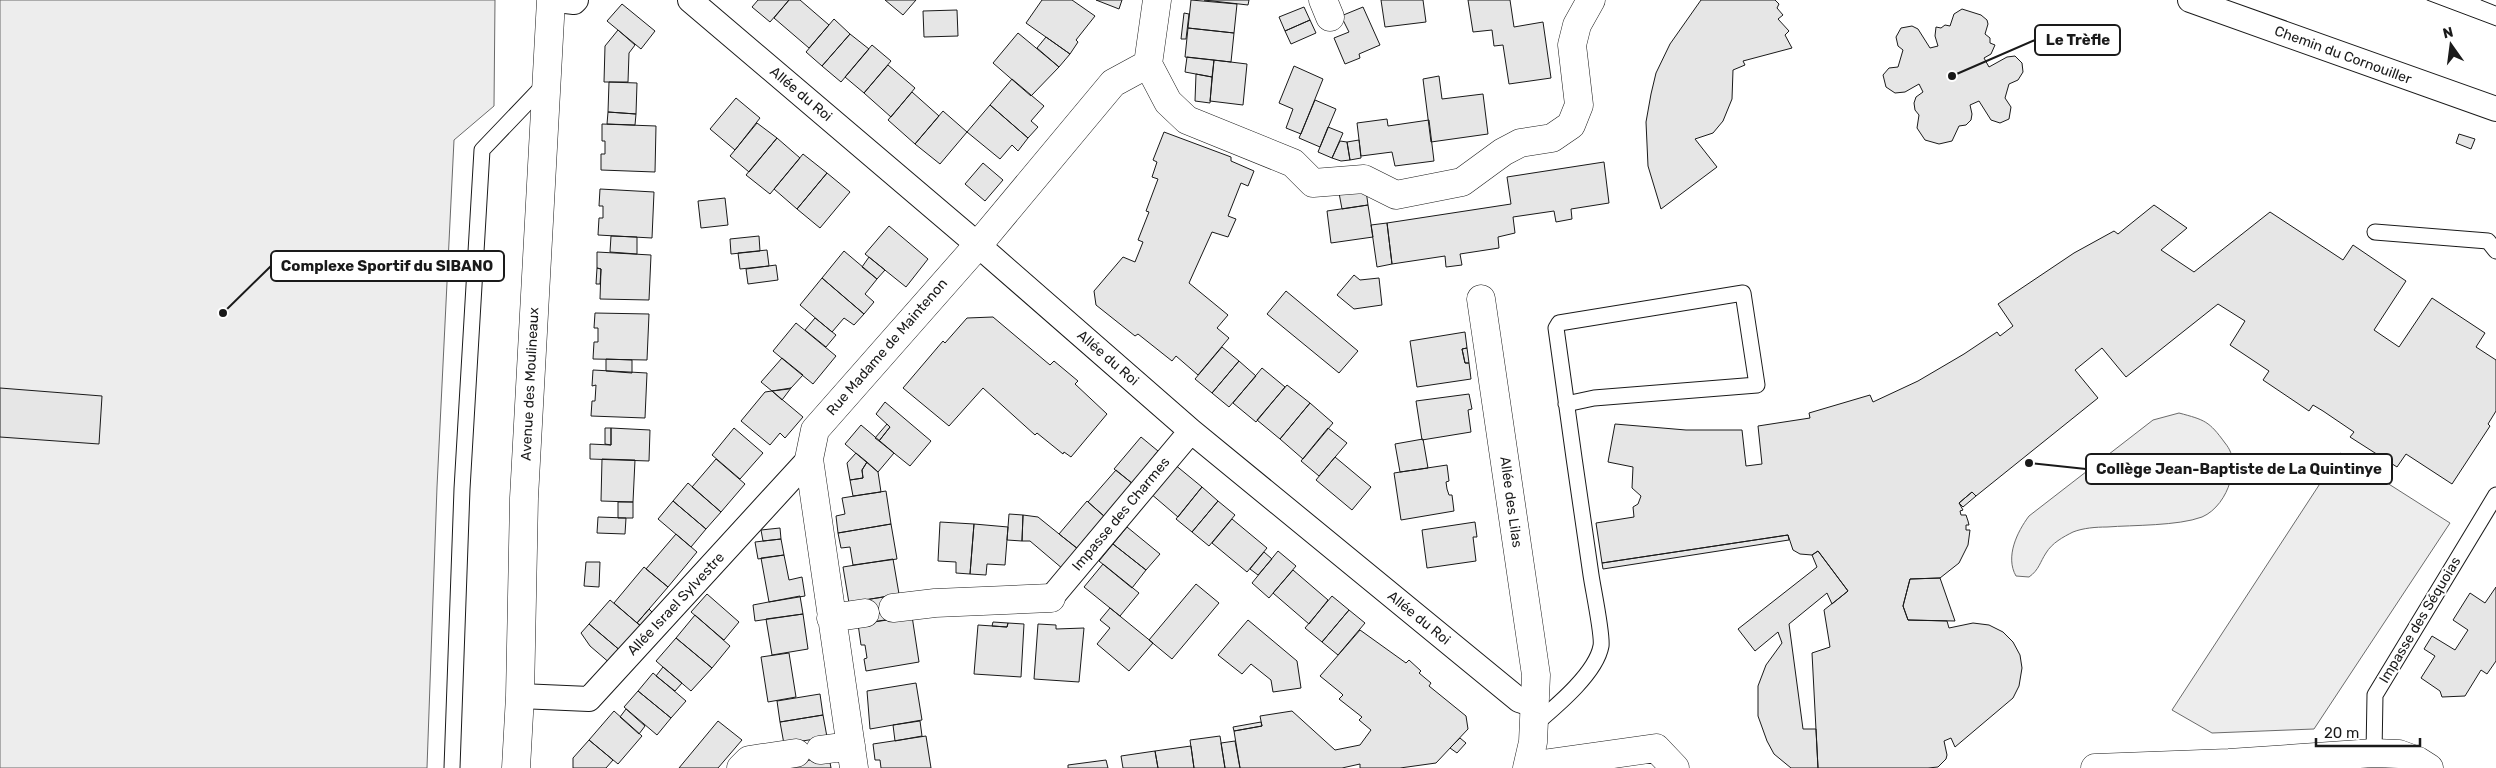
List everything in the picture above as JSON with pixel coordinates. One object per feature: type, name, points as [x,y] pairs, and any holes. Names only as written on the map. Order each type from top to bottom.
[{"type":"street","name":"Avenue des Moulineaux","points":[[516,768],[520,696],[524,498],[551,0]]},
{"type":"street","points":[[557,0],[574,2],[576,0]]},
{"type":"street","name":"Allée du Roi","points":[[690,0],[978,245],[1191,430],[1519,700],[1534,715]]},
{"type":"street","points":[[1156,0],[1148,64],[1168,102],[1188,120],[1293,163],[1313,183],[1364,179],[1396,195],[1462,182],[1503,152],[1520,144],[1552,138],[1571,125],[1579,105],[1572,45],[1577,25],[1591,0]]},
{"type":"street","name":"Chemin du Cornouiller","points":[[2190,0],[2496,109]]},
{"type":"street","name":"Rue Madame de Maintenon","points":[[852,757],[809,459],[815,430],[978,245],[1113,83],[1148,64]]},
{"type":"street","name":"Allée des Lilas","points":[[1481,299],[1536,675],[1528,767]]},
{"type":"street","name":"Impasse des Charmes","points":[[1051,598],[1191,430]]},
{"type":"street","name":"Allée Israel Sylvestre","points":[[520,696],[589,699],[809,459]]},
{"type":"street","points":[[892,608],[935,603],[1051,598]]},
{"type":"street","points":[[831,618],[865,613]]},
{"type":"street","points":[[1528,767],[1656,748],[1675,768]]},
{"type":"street","points":[[741,768],[749,760],[808,752],[852,757]]},
{"type":"street","points":[[2095,768],[2229,763],[2374,753],[2399,754],[2418,761],[2429,768]]},
{"type":"lane","points":[[452,768],[462,489],[482,150],[547,82]]},
{"type":"lane","points":[[2375,232],[2488,241],[2496,251]]},
{"type":"lane","points":[[1534,715],[1566,697],[1589,671],[1601,646],[1566,404],[1556,328],[1559,322],[1744,293],[1757,385],[1594,398],[1566,404]]},
{"type":"lane","name":"Impasse des Séquoias","points":[[2374,753],[2375,695],[2496,495]]},
{"type":"shaded area","points":[[0,0],[495,0],[494,106],[454,140],[437,487],[427,768],[0,768]]},
{"type":"shaded area","points":[[2179,413],[2206,422],[2231,452],[2233,467],[2230,482],[2226,493],[2216,507],[2202,517],[2181,522],[2094,528],[2073,532],[2051,546],[2037,569],[2029,577],[2016,576],[2013,569],[2012,553],[2020,529],[2029,516],[2153,420]]},
{"type":"shaded area","points":[[2340,453],[2450,523],[2314,729],[2212,733],[2172,710]]},
{"type":"building","points":[[758,0],[789,0],[770,22],[752,7]]},
{"type":"building","points":[[789,0],[800,0],[829,25],[809,48],[774,18]]},
{"type":"building","points":[[885,0],[916,0],[903,15]]},
{"type":"building","points":[[1042,0],[1072,0],[1095,16],[1076,40],[1078,42],[1070,54],[1026,23]]},
{"type":"building","points":[[1096,0],[1122,0],[1119,9]]},
{"type":"building","points":[[1191,0],[1237,4],[1234,33],[1188,28]]},
{"type":"building","points":[[1204,0],[1249,0],[1248,5]]},
{"type":"building","points":[[1381,0],[1423,0],[1426,22],[1385,27]]},
{"type":"building","points":[[1468,0],[1510,0],[1514,27],[1543,22],[1551,78],[1509,84],[1503,45],[1494,46],[1492,30],[1473,32]]},
{"type":"building","points":[[1701,0],[1775,0],[1779,4],[1777,8],[1783,15],[1778,19],[1789,31],[1785,35],[1792,48],[1743,61],[1745,65],[1733,70],[1732,99],[1723,121],[1713,133],[1695,139],[1717,167],[1661,209],[1648,166],[1646,122],[1651,94],[1656,73],[1670,44]]},
{"type":"building","points":[[622,4],[655,31],[641,49],[607,21]]},
{"type":"building","points":[[1304,7],[1310,20],[1285,31],[1279,17]]},
{"type":"building","points":[[1363,7],[1380,45],[1359,54],[1360,58],[1345,64],[1334,38],[1349,32],[1341,16]]},
{"type":"building","points":[[1962,9],[1981,15],[1987,20],[1988,24],[1985,34],[1990,38],[1990,43],[1995,45],[1991,54],[1984,58],[1989,67],[2007,57],[2015,56],[2022,63],[2023,72],[2018,80],[2009,84],[2005,98],[2011,107],[2009,119],[2000,123],[1991,120],[1979,101],[1970,105],[1971,120],[1966,125],[1959,126],[1952,141],[1939,144],[1925,140],[1917,128],[1919,115],[1915,110],[1914,103],[1916,97],[1923,92],[1919,84],[1905,92],[1895,93],[1886,87],[1883,75],[1889,68],[1898,67],[1903,50],[1898,46],[1896,37],[1901,28],[1912,26],[1918,29],[1930,48],[1938,46],[1935,36],[1936,27],[1950,26],[1954,14]]},
{"type":"building","points":[[957,10],[958,36],[924,37],[923,11]]},
{"type":"building","points":[[1184,13],[1189,14],[1186,39],[1181,39]]},
{"type":"building","points":[[834,19],[850,34],[822,66],[806,52]]},
{"type":"building","points":[[1310,20],[1316,33],[1291,44],[1285,31]]},
{"type":"building","points":[[1188,28],[1234,33],[1231,62],[1185,57]]},
{"type":"building","points":[[618,30],[635,45],[629,53],[628,82],[604,82],[605,46]]},
{"type":"building","points":[[1018,33],[1059,67],[1031,96],[993,63]]},
{"type":"building","points":[[850,34],[869,49],[841,82],[822,66]]},
{"type":"building","points":[[1046,37],[1070,54],[1059,67],[1037,48]]},
{"type":"building","points":[[872,45],[891,61],[864,93],[845,77]]},
{"type":"building","points":[[1187,57],[1214,60],[1212,77],[1185,72]]},
{"type":"building","points":[[1214,60],[1247,64],[1243,105],[1210,101]]},
{"type":"building","points":[[888,65],[915,88],[891,117],[864,93]]},
{"type":"building","points":[[1294,66],[1323,79],[1301,134],[1286,128],[1293,109],[1279,103]]},
{"type":"building","points":[[1196,74],[1212,77],[1210,103],[1195,101]]},
{"type":"building","points":[[1439,76],[1442,99],[1483,94],[1488,134],[1431,142],[1423,79]]},
{"type":"building","points":[[1012,79],[1044,106],[1031,121],[1038,127],[1028,138],[990,105]]},
{"type":"building","points":[[609,82],[637,83],[636,114],[608,112]]},
{"type":"building","points":[[912,92],[939,116],[915,144],[888,120]]},
{"type":"building","points":[[736,98],[760,118],[735,150],[710,129]]},
{"type":"building","points":[[1315,100],[1336,109],[1320,147],[1299,138]]},
{"type":"building","points":[[990,105],[1028,138],[1018,151],[1012,145],[1000,159],[967,132]]},
{"type":"building","points":[[943,111],[967,132],[940,164],[915,144]]},
{"type":"building","points":[[608,112],[636,114],[635,125],[607,124]]},
{"type":"building","points":[[1387,119],[1388,126],[1429,120],[1434,161],[1395,166],[1392,152],[1361,156],[1357,123]]},
{"type":"building","points":[[757,123],[777,138],[749,172],[730,156]]},
{"type":"building","points":[[602,124],[656,126],[655,172],[601,170],[601,154],[605,154],[605,141],[602,141]]},
{"type":"building","points":[[1328,127],[1343,133],[1332,158],[1318,152]]},
{"type":"building","points":[[1164,132],[1231,157],[1231,161],[1254,171],[1248,186],[1241,183],[1228,216],[1236,219],[1228,237],[1212,232],[1189,283],[1228,315],[1217,328],[1229,338],[1198,375],[1176,356],[1172,361],[1138,334],[1135,336],[1096,305],[1094,291],[1123,257],[1135,262],[1143,242],[1138,240],[1149,212],[1146,211],[1158,179],[1152,177],[1157,162],[1153,160]]},
{"type":"building","points":[[2459,134],[2475,139],[2471,149],[2456,143]]},
{"type":"building","points":[[777,138],[800,158],[770,194],[746,175]]},
{"type":"building","points":[[1359,140],[1361,158],[1350,160],[1347,142]]},
{"type":"building","points":[[1340,141],[1347,142],[1350,160],[1341,161],[1332,158]]},
{"type":"building","points":[[803,154],[827,173],[797,209],[774,189]]},
{"type":"building","points":[[1604,162],[1609,203],[1571,209],[1572,219],[1556,222],[1554,211],[1513,217],[1515,233],[1498,237],[1499,248],[1460,254],[1462,265],[1446,267],[1445,256],[1392,264],[1387,223],[1511,204],[1507,177]]},
{"type":"building","points":[[983,163],[1003,180],[985,201],[965,184]]},
{"type":"building","points":[[827,173],[850,192],[820,228],[797,209]]},
{"type":"building","points":[[600,189],[654,192],[652,238],[598,235],[599,218],[603,218],[603,206],[599,206]]},
{"type":"building","points":[[1366,190],[1368,205],[1342,209],[1339,193]]},
{"type":"building","points":[[725,198],[728,225],[701,228],[698,201]]},
{"type":"building","points":[[1368,205],[1373,237],[1331,243],[1327,211]]},
{"type":"building","points":[[2154,205],[2187,228],[2161,250],[2194,272],[2270,212],[2343,260],[2353,245],[2406,281],[2374,330],[2399,347],[2432,298],[2485,333],[2476,347],[2496,360],[2496,411],[2488,424],[2490,426],[2452,484],[2406,454],[2397,467],[2350,437],[2354,432],[2323,411],[2313,405],[2309,411],[2263,380],[2269,371],[2230,345],[2245,321],[2218,304],[2126,377],[2102,348],[2075,370],[2098,398],[1976,496],[1972,492],[1959,503],[1963,510],[1960,511],[1961,515],[1966,515],[1968,521],[1969,525],[1966,525],[1966,530],[1970,530],[1968,545],[1959,563],[1940,578],[1910,579],[1903,606],[1908,620],[1947,621],[1949,628],[1973,623],[1989,625],[2003,632],[2013,642],[2020,655],[2022,668],[2019,686],[2013,698],[1955,747],[1951,738],[1944,741],[1946,759],[1938,767],[1928,768],[1818,768],[1812,653],[1830,647],[1824,610],[1848,591],[1818,551],[1812,555],[1800,554],[1793,550],[1788,535],[1602,563],[1596,523],[1634,517],[1633,507],[1638,504],[1641,496],[1632,488],[1633,467],[1608,462],[1615,424],[1686,430],[1742,430],[1746,466],[1762,464],[1758,426],[1810,418],[1809,413],[1870,395],[1873,402],[1918,381],[1997,332],[2000,336],[2013,326],[1998,304],[2074,253],[2114,231],[2118,234]]},
{"type":"building","points":[[1387,223],[1392,264],[1377,267],[1371,225]]},
{"type":"building","points":[[889,226],[928,259],[906,287],[865,254]]},
{"type":"building","points":[[611,236],[637,237],[637,254],[610,252]]},
{"type":"building","points":[[759,236],[760,251],[731,254],[730,239]]},
{"type":"building","points":[[767,250],[769,266],[740,269],[738,253]]},
{"type":"building","points":[[844,251],[877,279],[865,294],[874,302],[864,314],[822,278]]},
{"type":"building","points":[[597,252],[651,255],[649,300],[600,299],[601,269],[597,268]]},
{"type":"building","points":[[869,257],[885,270],[877,279],[862,267]]},
{"type":"building","points":[[776,265],[778,280],[748,284],[746,269]]},
{"type":"building","points":[[597,268],[601,269],[600,284],[596,284]]},
{"type":"building","points":[[1354,275],[1360,280],[1379,278],[1382,305],[1354,309],[1337,295]]},
{"type":"building","points":[[822,278],[864,314],[854,325],[844,318],[832,332],[800,305]]},
{"type":"building","points":[[1286,291],[1358,351],[1339,373],[1267,314]]},
{"type":"building","points":[[595,313],[649,314],[647,360],[593,359],[594,342],[598,342],[598,328],[594,328]]},
{"type":"building","points":[[993,317],[1050,365],[1054,361],[1078,381],[1075,384],[1107,414],[1071,457],[1064,452],[1063,454],[1037,433],[1035,435],[983,388],[949,426],[903,388],[943,341],[945,343],[967,318]]},
{"type":"building","points":[[815,318],[836,335],[826,347],[805,330]]},
{"type":"building","points":[[796,323],[836,356],[813,384],[773,351]]},
{"type":"building","points":[[1465,332],[1467,348],[1462,349],[1465,363],[1469,363],[1471,379],[1417,387],[1410,341]]},
{"type":"building","points":[[1222,347],[1239,361],[1212,393],[1195,379]]},
{"type":"building","points":[[1467,348],[1469,363],[1465,363],[1462,349]]},
{"type":"building","points":[[782,358],[803,375],[791,388],[772,391],[761,382]]},
{"type":"building","points":[[606,359],[632,360],[632,373],[606,371]]},
{"type":"building","points":[[1239,361],[1256,376],[1229,407],[1212,393]]},
{"type":"building","points":[[1262,368],[1285,387],[1256,422],[1233,403]]},
{"type":"building","points":[[593,370],[647,373],[645,418],[591,416],[592,401],[595,401],[596,385],[592,386]]},
{"type":"building","points":[[1287,385],[1310,403],[1280,439],[1257,420]]},
{"type":"building","points":[[0,388],[102,396],[99,444],[0,437]]},
{"type":"building","points":[[791,388],[782,400],[772,391],[789,389]]},
{"type":"building","points":[[772,391],[803,417],[785,438],[780,433],[770,445],[741,421],[765,392]]},
{"type":"building","points":[[1469,394],[1472,409],[1468,410],[1471,432],[1422,440],[1416,401]]},
{"type":"building","points":[[885,402],[931,441],[910,466],[879,441],[890,427],[876,414]]},
{"type":"building","points":[[1310,403],[1333,423],[1303,459],[1280,439]]},
{"type":"building","points":[[887,424],[890,427],[879,441],[875,438]]},
{"type":"building","points":[[861,425],[894,453],[878,472],[845,444]]},
{"type":"building","points":[[605,428],[611,428],[611,445],[605,444]]},
{"type":"building","points":[[611,428],[650,430],[649,461],[590,459],[590,444],[611,445]]},
{"type":"building","points":[[734,428],[763,453],[740,479],[712,455]]},
{"type":"building","points":[[1328,428],[1347,443],[1319,476],[1301,461]]},
{"type":"building","points":[[1141,437],[1158,451],[1132,483],[1114,469]]},
{"type":"building","points":[[1423,439],[1428,468],[1400,472],[1395,444]]},
{"type":"building","points":[[856,453],[867,462],[862,470],[863,478],[850,480],[847,463]]},
{"type":"building","points":[[1335,457],[1371,487],[1352,510],[1316,480]]},
{"type":"building","points":[[602,459],[635,460],[633,502],[601,501]]},
{"type":"building","points":[[716,459],[745,484],[721,512],[692,487]]},
{"type":"building","points":[[867,462],[878,472],[881,492],[853,496],[850,480],[863,478],[862,470]]},
{"type":"building","points":[[1174,464],[1202,487],[1178,517],[1150,493]]},
{"type":"building","points":[[1447,465],[1449,481],[1446,482],[1447,489],[1449,495],[1452,495],[1454,511],[1401,520],[1394,473]]},
{"type":"building","points":[[1116,470],[1134,485],[1106,518],[1088,502]]},
{"type":"building","points":[[688,483],[721,512],[706,529],[673,501]]},
{"type":"building","points":[[1202,487],[1218,501],[1192,532],[1176,519]]},
{"type":"building","points":[[886,491],[891,524],[838,533],[836,516],[845,514],[842,498]]},
{"type":"building","points":[[1972,492],[1976,496],[1963,507],[1959,503]]},
{"type":"building","points":[[673,501],[706,529],[691,547],[658,519]]},
{"type":"building","points":[[1087,501],[1104,516],[1077,548],[1059,534]]},
{"type":"building","points":[[1218,501],[1235,515],[1209,546],[1192,532]]},
{"type":"building","points":[[618,502],[633,502],[633,518],[618,518]]},
{"type":"building","points":[[1009,514],[1023,515],[1022,541],[1007,540]]},
{"type":"building","points":[[1023,515],[1038,517],[1079,550],[1063,569],[1030,541],[1022,541]]},
{"type":"building","points":[[598,517],[626,518],[625,534],[597,533]]},
{"type":"building","points":[[1232,519],[1267,548],[1247,572],[1212,543]]},
{"type":"building","points":[[940,522],[974,524],[970,574],[956,573],[956,562],[938,561]]},
{"type":"building","points":[[1475,522],[1477,537],[1473,537],[1476,561],[1427,568],[1422,530]]},
{"type":"building","points":[[891,524],[897,559],[853,565],[850,547],[841,548],[838,533]]},
{"type":"building","points":[[974,524],[1008,527],[1005,565],[987,564],[986,575],[970,574]]},
{"type":"building","points":[[1127,527],[1160,554],[1146,570],[1113,544]]},
{"type":"building","points":[[780,528],[781,539],[763,541],[761,530]]},
{"type":"building","points":[[676,534],[697,552],[668,587],[646,569]]},
{"type":"building","points":[[1788,535],[1789,540],[1603,569],[1602,563]]},
{"type":"building","points":[[781,539],[784,555],[758,559],[755,542]]},
{"type":"building","points":[[1113,544],[1146,570],[1132,588],[1099,561]]},
{"type":"building","points":[[1278,551],[1296,566],[1269,598],[1252,583]]},
{"type":"building","points":[[1818,551],[1848,591],[1832,604],[1827,593],[1789,624],[1803,729],[1816,729],[1818,768],[1791,768],[1774,754],[1758,716],[1758,686],[1766,665],[1782,643],[1778,632],[1755,651],[1738,629],[1817,567],[1812,555]]},
{"type":"building","points":[[1264,552],[1272,559],[1258,575],[1250,569]]},
{"type":"building","points":[[784,555],[789,580],[802,577],[805,596],[769,602],[761,558]]},
{"type":"building","points":[[893,559],[899,594],[849,603],[843,567]]},
{"type":"building","points":[[586,562],[600,562],[599,587],[584,586]]},
{"type":"building","points":[[1103,564],[1139,593],[1120,616],[1084,587]]},
{"type":"building","points":[[644,567],[668,587],[637,623],[614,603]]},
{"type":"building","points":[[1293,570],[1328,600],[1309,624],[1273,593]]},
{"type":"building","points":[[1940,578],[1955,621],[1908,620],[1903,606],[1910,579]]},
{"type":"building","points":[[1196,584],[1219,603],[1172,659],[1149,640]]},
{"type":"building","points":[[2496,587],[2496,661],[2487,674],[2481,670],[2465,696],[2442,697],[2440,691],[2421,678],[2435,656],[2424,649],[2432,636],[2455,650],[2468,630],[2453,620],[2470,593],[2485,603]]},
{"type":"building","points":[[707,594],[739,622],[724,640],[691,612]]},
{"type":"building","points":[[800,596],[803,614],[755,621],[753,605]]},
{"type":"building","points":[[891,596],[894,619],[867,623],[863,600]]},
{"type":"building","points":[[1332,596],[1349,610],[1322,642],[1305,628]]},
{"type":"building","points":[[610,600],[642,627],[622,652],[589,624]]},
{"type":"building","points":[[1110,608],[1153,643],[1129,671],[1097,644],[1110,628],[1100,620]]},
{"type":"building","points":[[649,609],[652,612],[641,626],[637,623]]},
{"type":"building","points":[[1349,610],[1365,623],[1338,655],[1322,642]]},
{"type":"building","points":[[803,614],[808,649],[772,655],[766,619]]},
{"type":"building","points":[[695,615],[730,646],[712,668],[676,638]]},
{"type":"building","points":[[912,616],[919,662],[866,671],[864,659],[867,658],[865,645],[861,645],[858,624]]},
{"type":"building","points":[[1248,620],[1297,661],[1301,688],[1273,692],[1271,680],[1251,664],[1242,674],[1218,655]]},
{"type":"building","points":[[993,622],[1008,623],[1007,627],[992,626]]},
{"type":"building","points":[[1008,623],[1024,624],[1021,677],[974,674],[978,625],[1007,627]]},
{"type":"building","points":[[589,624],[622,652],[611,664],[590,646],[581,633]]},
{"type":"building","points":[[1038,624],[1056,625],[1056,629],[1084,628],[1079,682],[1034,679]]},
{"type":"building","points":[[1360,630],[1406,663],[1409,660],[1421,671],[1419,673],[1431,683],[1429,686],[1466,716],[1468,729],[1436,763],[1400,768],[1360,768],[1360,764],[1342,768],[1240,768],[1234,731],[1262,726],[1260,716],[1292,711],[1335,750],[1360,745],[1371,730],[1359,720],[1362,717],[1339,699],[1343,695],[1320,676]]},
{"type":"building","points":[[676,638],[712,668],[691,691],[656,661]]},
{"type":"building","points":[[789,653],[796,697],[768,702],[761,657]]},
{"type":"building","points":[[663,667],[682,683],[675,691],[656,676]]},
{"type":"building","points":[[653,673],[686,701],[671,718],[638,691]]},
{"type":"building","points":[[916,683],[922,720],[870,729],[867,691]]},
{"type":"building","points":[[638,691],[671,718],[657,735],[624,707]]},
{"type":"building","points":[[820,694],[823,715],[780,722],[777,701]]},
{"type":"building","points":[[626,709],[645,726],[639,734],[620,717]]},
{"type":"building","points":[[614,711],[642,736],[618,764],[589,740]]},
{"type":"building","points":[[823,715],[827,737],[784,744],[780,722]]},
{"type":"building","points":[[718,721],[742,740],[718,768],[679,768]]},
{"type":"building","points":[[920,721],[922,736],[895,741],[893,725]]},
{"type":"building","points":[[1261,722],[1262,726],[1234,731],[1233,727]]},
{"type":"building","points":[[926,736],[931,768],[881,768],[880,760],[875,760],[873,744]]},
{"type":"building","points":[[1220,736],[1225,768],[1194,768],[1190,740]]},
{"type":"building","points":[[1460,738],[1466,743],[1457,753],[1450,748]]},
{"type":"building","points":[[589,740],[613,760],[606,768],[573,768],[573,758]]},
{"type":"building","points":[[1235,741],[1240,768],[1225,768],[1221,743]]},
{"type":"building","points":[[1191,746],[1194,768],[1158,768],[1155,751]]},
{"type":"building","points":[[1155,751],[1158,768],[1123,768],[1121,756]]},
{"type":"building","points":[[829,757],[831,768],[781,768],[798,762]]},
{"type":"building","points":[[1106,760],[1108,768],[1068,768],[1068,765]]},
{"type":"tram line","points":[[2427,0],[2496,26]]},
{"type":"tram line","points":[[2481,0],[2496,6]]},
{"type":"place","name":"Le Trèfle","points":[[1952,76]]},
{"type":"place","name":"Complexe Sportif du SIBANO","points":[[223,313]]},
{"type":"place","name":"Collège Jean-Baptiste de La Quintinye","points":[[2029,463]]}]
